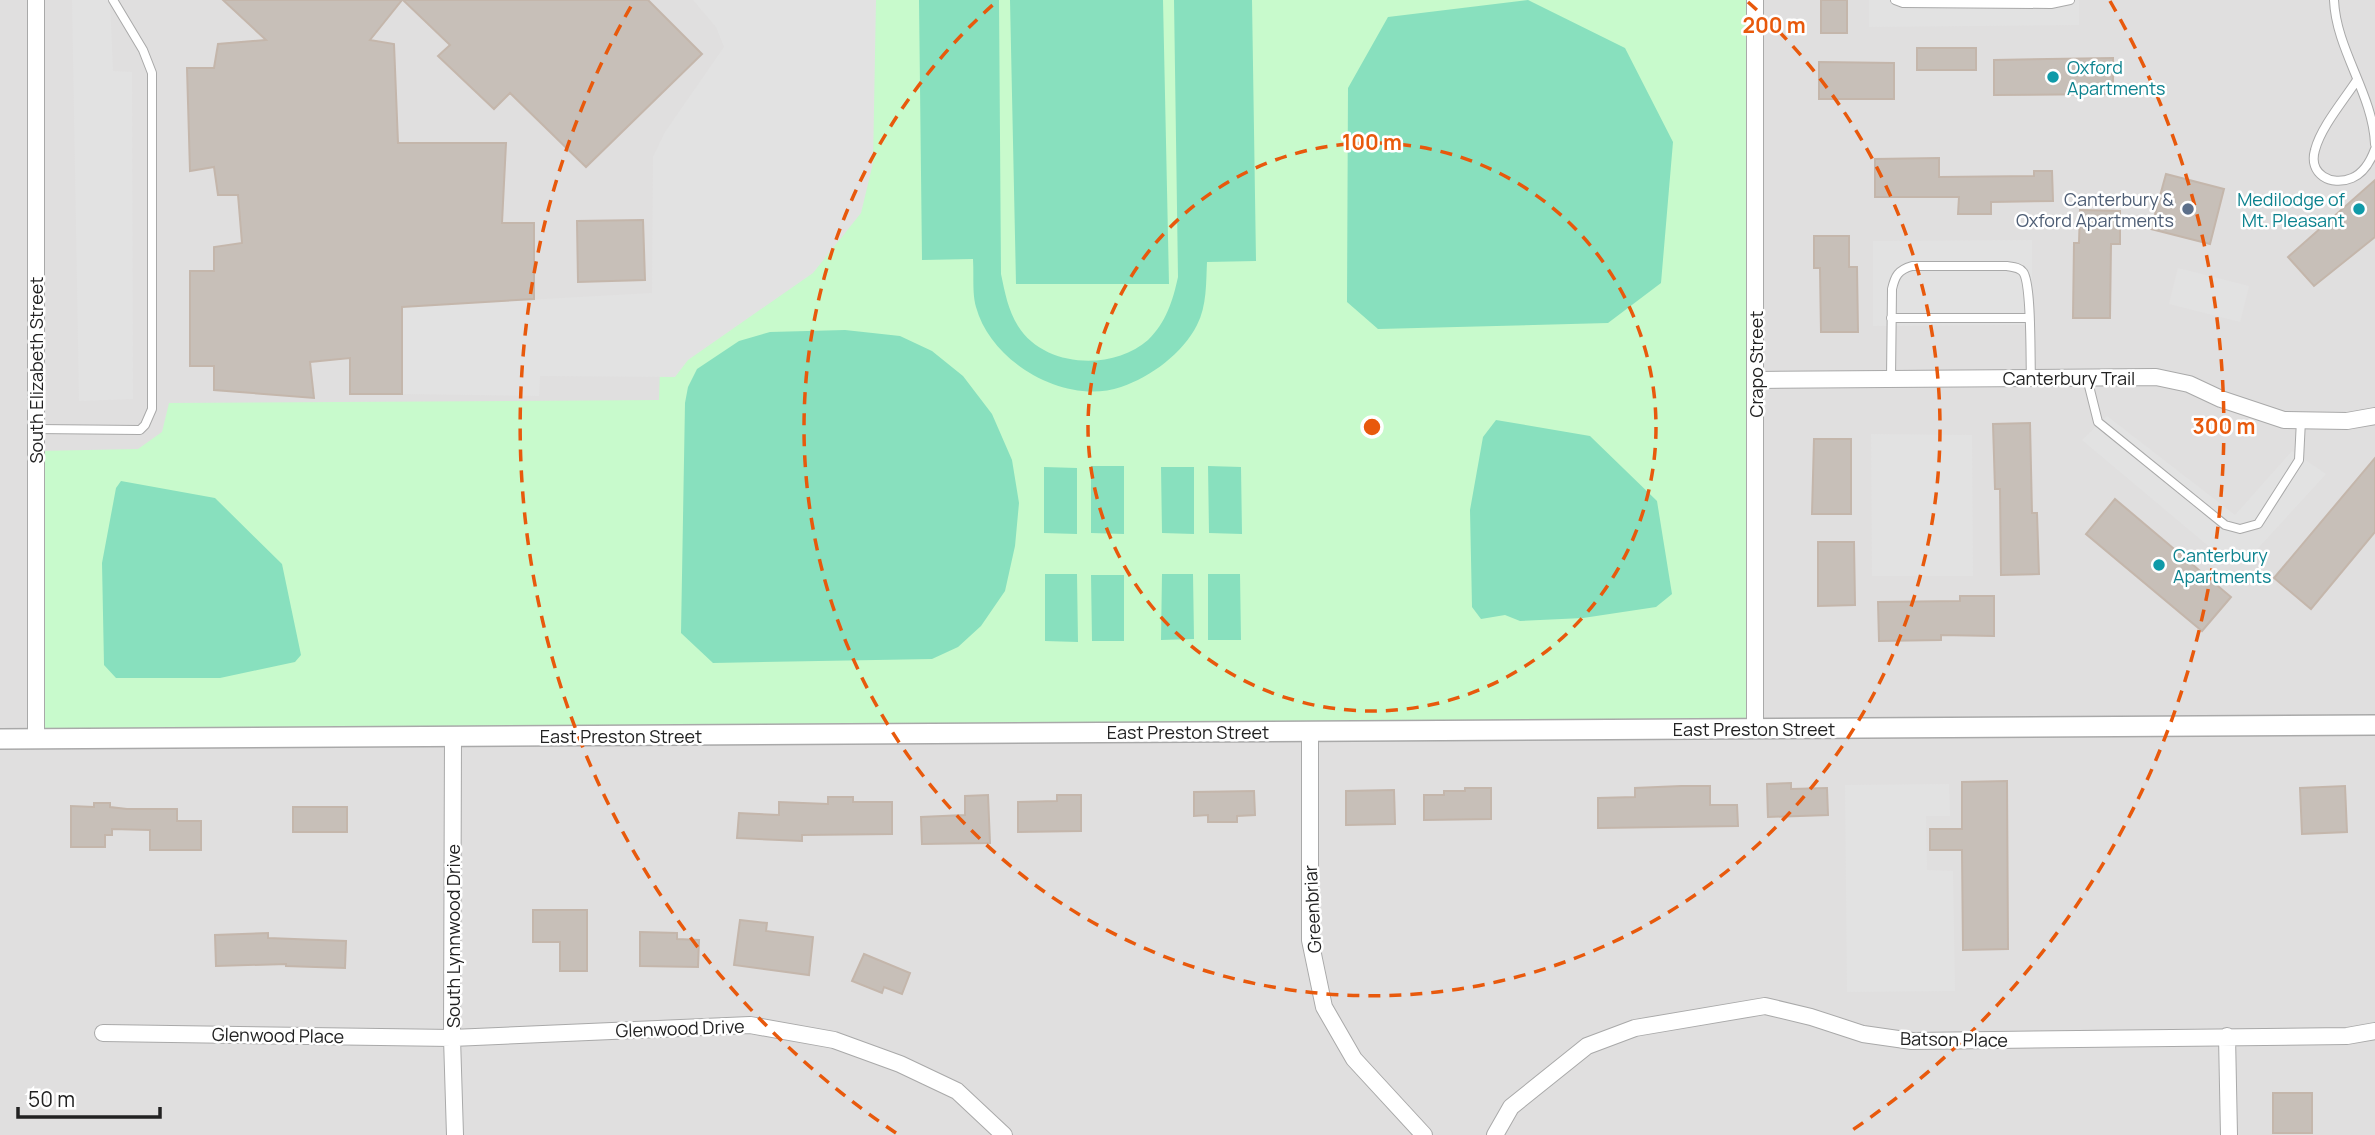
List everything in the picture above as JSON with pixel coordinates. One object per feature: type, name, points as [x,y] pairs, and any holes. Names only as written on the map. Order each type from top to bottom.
[{"type":"street","name":"South Elizabeth Street","points":[[36,0],[36,739]]},
{"type":"street","name":"Crapo Street","points":[[1755,0],[1755,728]]},
{"type":"street","name":"Canterbury Trail","points":[[1756,380],[2156,377],[2189,384],[2221,399],[2284,420],[2347,421],[2375,416]]},
{"type":"street","name":"East Preston Street","points":[[0,739],[2375,725]]},
{"type":"street","name":"Greenbriar","points":[[1310,731],[1310,940],[1324,1007],[1354,1059],[1424,1135]]},
{"type":"street","name":"South Lynnwood Drive","points":[[453,737],[452,1038],[455,1135]]},
{"type":"street","name":"Batson Place","points":[[1494,1135],[1511,1107],[1587,1046],[1635,1028],[1765,1006],[1863,1034],[1912,1041],[2347,1036],[2375,1031]]},
{"type":"street","name":"Glenwood Drive","points":[[452,1038],[750,1025],[834,1040],[900,1064],[957,1091],[1004,1135]]},
{"type":"street","name":"Glenwood Place","points":[[103,1033],[452,1038]]},
{"type":"street","points":[[2227,1036],[2229,1135]]},
{"type":"lane","points":[[36,429],[140,430],[152,408],[152,73],[143,50],[113,0]]},
{"type":"lane","points":[[1895,0],[1903,3],[2038,4],[2065,3],[2070,0]]},
{"type":"lane","points":[[2334,0],[2345,48],[2357,80],[2374,128],[2375,146],[2371,159],[2363,170],[2352,178],[2336,181],[2321,176],[2314,166],[2314,152],[2320,137],[2357,80]]},
{"type":"lane","points":[[1891,379],[1892,289],[1895,277],[1901,270],[1912,266],[1994,266],[2017,268],[2024,273],[2028,290],[2031,378]]},
{"type":"lane","points":[[1891,318],[2029,318]]},
{"type":"lane","points":[[2087,378],[2098,422],[2225,525],[2240,529],[2258,524],[2299,460],[2301,420]]},
{"type":"shaded area","points":[[0,0],[2375,0],[2375,1135],[0,1135]]},
{"type":"shaded area","points":[[72,0],[110,0],[113,71],[132,72],[133,399],[79,401]]},
{"type":"shaded area","points":[[693,0],[876,0],[873,163],[861,213],[813,273],[688,360],[675,377],[540,376],[539,396],[402,394],[402,307],[652,293],[653,157],[665,132],[724,47],[716,27]]},
{"type":"shaded area","points":[[1869,0],[2079,0],[2079,25],[1869,27]]},
{"type":"shaded area","points":[[2032,240],[2032,325],[1873,326],[1873,241]]},
{"type":"shaded area","points":[[2178,268],[2249,286],[2240,322],[2169,304]]},
{"type":"shaded area","points":[[2107,416],[2235,515],[2292,451],[2326,474],[2249,558],[2225,560],[2082,440]]},
{"type":"shaded area","points":[[1871,434],[1972,435],[1973,576],[1872,576]]},
{"type":"shaded area","points":[[1949,784],[1950,816],[1926,816],[1927,870],[1953,871],[1955,991],[1847,992],[1845,785]]},
{"type":"green space","points":[[866,0],[1755,0],[1755,728],[36,739],[36,451],[138,449],[162,432],[169,403],[659,400],[660,366]]},
{"type":"green space","points":[[919,0],[999,0],[1001,274],[1009,308],[1018,326],[1030,340],[1044,350],[1061,357],[1098,360],[1117,357],[1148,340],[1164,319],[1178,277],[1174,0],[1252,0],[1256,261],[1207,262],[1204,302],[1197,325],[1175,354],[1144,377],[1121,387],[1100,391],[1055,385],[1034,375],[1014,362],[997,346],[984,327],[975,302],[973,259],[922,260]]},
{"type":"green space","points":[[1010,0],[1163,0],[1169,284],[1016,284]]},
{"type":"green space","points":[[1528,0],[1625,48],[1673,142],[1661,283],[1608,323],[1378,329],[1347,302],[1348,88],[1388,17]]},
{"type":"green space","points":[[845,330],[900,336],[932,351],[963,376],[992,414],[1012,460],[1019,503],[1015,546],[1005,591],[981,626],[958,647],[932,659],[713,663],[681,633],[685,403],[688,387],[697,369],[739,341],[770,332]]},
{"type":"green space","points":[[1496,420],[1590,436],[1657,501],[1672,594],[1656,607],[1583,618],[1520,621],[1505,615],[1481,619],[1472,607],[1470,510],[1483,437]]},
{"type":"green space","points":[[1091,466],[1124,466],[1124,534],[1091,533]]},
{"type":"green space","points":[[1208,466],[1241,467],[1242,534],[1209,533]]},
{"type":"green space","points":[[1044,467],[1077,468],[1077,534],[1044,533]]},
{"type":"green space","points":[[1161,467],[1194,467],[1194,534],[1162,533]]},
{"type":"green space","points":[[121,481],[215,498],[282,564],[301,655],[295,662],[220,678],[116,678],[104,665],[102,563],[116,488]]},
{"type":"green space","points":[[1045,574],[1077,574],[1078,642],[1045,641]]},
{"type":"green space","points":[[1162,574],[1193,574],[1194,639],[1161,640]]},
{"type":"green space","points":[[1208,574],[1240,574],[1241,640],[1208,640]]},
{"type":"green space","points":[[1091,575],[1124,575],[1124,641],[1092,641]]},
{"type":"building","points":[[223,0],[402,0],[370,40],[394,44],[398,143],[506,143],[502,223],[534,223],[534,299],[402,307],[402,394],[350,394],[350,358],[310,362],[314,398],[214,390],[214,366],[190,366],[190,271],[214,271],[214,247],[242,243],[238,195],[218,195],[214,167],[190,171],[187,68],[214,68],[218,44],[266,40]]},
{"type":"building","points":[[403,0],[648,0],[702,54],[586,167],[510,93],[494,109],[438,56],[450,45]]},
{"type":"building","points":[[1821,0],[1847,0],[1847,33],[1821,33]]},
{"type":"building","points":[[1917,48],[1976,48],[1976,70],[1917,70]]},
{"type":"building","name":"Oxford Apartments","points":[[2113,58],[2113,94],[1994,95],[1994,60]]},
{"type":"building","points":[[1819,62],[1894,63],[1894,99],[1819,99]]},
{"type":"building","points":[[1939,158],[1939,177],[2034,176],[2034,171],[2052,171],[2053,201],[1991,202],[1991,214],[1958,214],[1959,197],[1875,197],[1875,159]]},
{"type":"building","name":"Canterbury & Oxford Apartments","points":[[2166,174],[2224,189],[2210,244],[2151,229]]},
{"type":"building","name":"Medilodge of Mt. Pleasant","points":[[2375,180],[2375,237],[2314,286],[2288,257]]},
{"type":"building","points":[[2080,210],[2120,211],[2120,244],[2111,244],[2110,318],[2073,318],[2074,243],[2079,243]]},
{"type":"building","points":[[643,220],[645,280],[578,282],[577,221]]},
{"type":"building","points":[[1814,236],[1849,236],[1849,267],[1857,267],[1858,332],[1821,332],[1820,268],[1814,268]]},
{"type":"building","points":[[2030,423],[2032,513],[2037,513],[2039,574],[2001,575],[2000,489],[1995,489],[1993,424]]},
{"type":"building","points":[[1814,439],[1851,439],[1851,514],[1812,514]]},
{"type":"building","name":"Canterbury Apartments","points":[[2375,458],[2375,532],[2311,609],[2274,578]]},
{"type":"building","name":"Canterbury Apartments","points":[[2115,499],[2231,597],[2202,631],[2086,534]]},
{"type":"building","points":[[1818,542],[1854,542],[1855,605],[1818,606]]},
{"type":"building","points":[[1960,596],[1994,596],[1994,636],[1941,635],[1941,640],[1879,641],[1878,602],[1960,601]]},
{"type":"building","points":[[2007,781],[2008,949],[1963,950],[1962,850],[1930,850],[1930,829],[1962,829],[1962,782]]},
{"type":"building","points":[[1791,783],[1791,789],[1827,788],[1828,815],[1768,817],[1767,784]]},
{"type":"building","points":[[1710,786],[1710,805],[1737,805],[1738,826],[1598,828],[1598,798],[1635,797],[1635,788]]},
{"type":"building","points":[[2345,786],[2347,832],[2302,834],[2300,788]]},
{"type":"building","points":[[1465,788],[1491,788],[1491,819],[1424,820],[1424,795],[1444,795],[1444,791],[1465,791]]},
{"type":"building","points":[[1394,790],[1395,824],[1346,825],[1346,791]]},
{"type":"building","points":[[1254,791],[1255,815],[1237,816],[1237,822],[1208,822],[1208,815],[1194,816],[1194,792]]},
{"type":"building","points":[[988,795],[990,843],[922,844],[921,817],[965,815],[965,796]]},
{"type":"building","points":[[1057,795],[1081,795],[1081,831],[1018,832],[1018,802],[1057,801]]},
{"type":"building","points":[[828,797],[853,797],[853,802],[892,802],[892,834],[802,835],[802,841],[737,838],[739,813],[779,815],[779,802],[828,804]]},
{"type":"building","points":[[94,803],[110,803],[110,807],[127,809],[177,809],[177,821],[201,821],[201,850],[150,850],[150,830],[112,829],[112,835],[105,835],[105,847],[71,847],[71,806],[94,807]]},
{"type":"building","points":[[293,807],[347,807],[347,832],[293,832]]},
{"type":"building","points":[[533,910],[587,910],[587,971],[560,971],[560,942],[533,942]]},
{"type":"building","points":[[740,920],[767,923],[766,931],[813,937],[809,975],[734,965]]},
{"type":"building","points":[[640,932],[677,933],[677,939],[699,940],[698,967],[640,966]]},
{"type":"building","points":[[268,933],[268,938],[346,941],[345,968],[286,964],[216,966],[215,935]]},
{"type":"building","points":[[864,954],[910,973],[902,994],[884,987],[882,993],[852,981]]},
{"type":"building","points":[[2273,1093],[2312,1093],[2312,1133],[2273,1133]]},
{"type":"place","name":"Oxford Apartments","points":[[2053,77]]},
{"type":"place","name":"Canterbury & Oxford Apartments","points":[[2188,209]]},
{"type":"place","name":"Medilodge of Mt. Pleasant","points":[[2359,209]]},
{"type":"place","name":"Canterbury Apartments","points":[[2159,565]]}]
